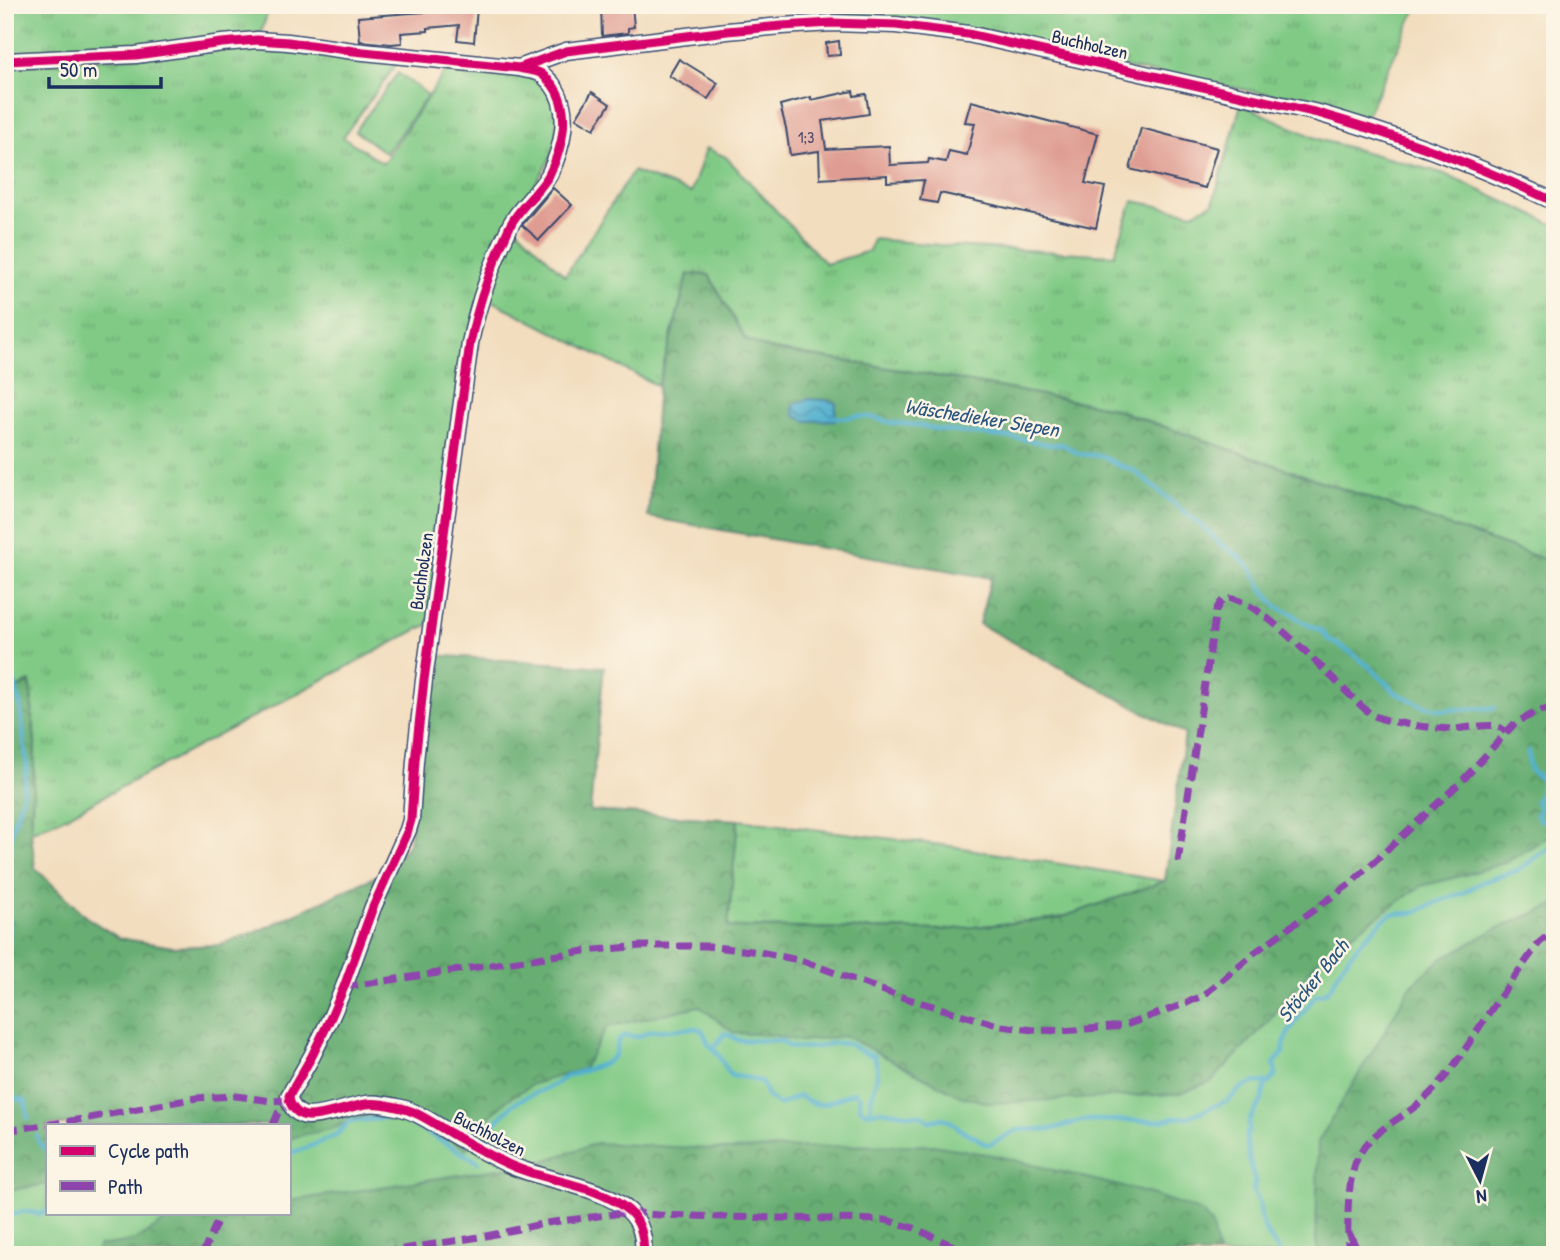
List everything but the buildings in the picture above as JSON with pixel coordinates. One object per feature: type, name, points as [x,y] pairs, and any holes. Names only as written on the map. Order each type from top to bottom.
[{"type":"street","name":"Buchholzen","points":[[519,68],[566,51],[727,31],[832,23],[920,27],[978,36],[1318,113],[1436,153],[1555,202]]},
{"type":"street","name":"Buchholzen","points":[[5,61],[136,55],[257,40],[288,42],[519,68],[540,73],[548,78],[561,98],[564,108],[563,131],[558,152],[549,174],[511,223],[481,296],[470,342],[424,680],[411,820],[373,907],[332,1015],[289,1096],[289,1102],[299,1114],[309,1116],[369,1103],[398,1107],[512,1166],[606,1196],[629,1212],[641,1231],[644,1241],[643,1255]]},
{"type":"green space","points":[[5,5],[270,5],[261,33],[138,48],[5,56]]},
{"type":"green space","points":[[817,5],[1418,5],[1364,121],[1332,109],[1268,94],[848,17]]},
{"type":"green space","points":[[260,46],[398,62],[343,137],[383,163],[449,66],[531,76],[541,80],[559,107],[554,152],[493,258],[428,625],[67,816],[31,832],[35,744],[30,682],[5,694],[5,67]]},
{"type":"green space","points":[[398,73],[428,95],[386,153],[355,131]]},
{"type":"green space","points":[[1241,104],[1318,139],[1442,173],[1555,225],[1555,563],[1108,407],[768,349],[745,339],[709,275],[688,274],[658,386],[485,297],[514,225],[565,276],[633,171],[691,193],[706,148],[726,157],[826,264],[869,251],[873,239],[1114,255],[1133,201],[1193,213],[1213,203]]},
{"type":"green space","points":[[688,274],[709,275],[745,339],[768,349],[1108,407],[1555,563],[1555,1255],[5,1255],[5,694],[30,682],[35,744],[31,832],[35,868],[86,917],[119,938],[173,947],[219,945],[263,929],[383,873],[409,844],[433,655],[604,667],[590,811],[738,820],[728,927],[944,930],[1060,918],[1165,881],[1185,734],[979,624],[991,578],[648,517],[658,386]]},
{"type":"green space","points":[[738,820],[950,846],[1165,881],[1061,918],[944,930],[727,927]]},
{"type":"green space","points":[[1555,832],[1555,905],[1498,928],[1441,959],[1410,987],[1318,1142],[1316,1241],[1319,1255],[1218,1255],[1212,1226],[1202,1212],[1151,1194],[997,1156],[933,1145],[731,1150],[597,1143],[538,1163],[290,1201],[290,1139],[336,1127],[359,1117],[385,1113],[422,1123],[466,1149],[477,1129],[507,1100],[533,1084],[583,1069],[607,1027],[699,1006],[734,1033],[772,1035],[800,1041],[846,1036],[960,1096],[990,1103],[1178,1094],[1212,1081],[1267,1023],[1322,955],[1421,886],[1507,862]]},
{"type":"green space","points":[[46,1184],[46,1214],[177,1214],[134,1241],[99,1246],[94,1255],[5,1255],[5,1191]]},
{"type":"water","points":[[808,399],[836,403],[835,420],[807,421],[796,417],[793,410],[795,404]]},
{"type":"waterway","name":"Wäschedieker Siepen","points":[[835,417],[875,418],[940,430],[1023,439],[1051,445],[1062,444],[1079,454],[1102,456],[1133,470],[1223,546],[1239,556],[1277,607],[1323,632],[1328,639],[1371,668],[1396,693],[1424,706],[1443,710],[1495,708]]},
{"type":"waterway","points":[[5,974],[9,942],[6,879],[12,830],[23,795],[27,766],[20,704],[8,658],[11,654]]},
{"type":"waterway","name":"Wäschedieker Siepen","points":[[1528,751],[1530,770],[1543,781],[1536,801],[1540,808],[1537,814],[1539,819],[1555,826]]},
{"type":"waterway","name":"Stöcker Bach","points":[[487,1141],[491,1135],[489,1129],[513,1104],[565,1077],[606,1063],[615,1055],[618,1041],[624,1035],[638,1037],[651,1031],[695,1028],[702,1030],[709,1045],[732,1076],[761,1082],[768,1097],[779,1105],[799,1096],[824,1104],[855,1092],[859,1096],[860,1108],[867,1113],[880,1111],[921,1115],[929,1121],[943,1118],[985,1144],[991,1144],[1017,1130],[1052,1129],[1085,1120],[1159,1121],[1188,1117],[1229,1100],[1241,1088],[1256,1082],[1269,1083],[1276,1074],[1274,1064],[1283,1052],[1285,1039],[1294,1024],[1316,995],[1325,993],[1332,985],[1359,944],[1391,914],[1413,913],[1463,893],[1482,882],[1519,870],[1546,850],[1555,848]]},
{"type":"waterway","name":"Stöcker Bach","points":[[714,1047],[725,1033],[738,1040],[782,1041],[789,1047],[797,1048],[834,1043],[849,1044],[874,1056],[877,1064],[871,1112]]},
{"type":"waterway","points":[[1266,1083],[1261,1102],[1249,1120],[1246,1137],[1255,1181],[1253,1191],[1260,1204],[1260,1216],[1265,1230],[1281,1255]]},
{"type":"waterway","points":[[5,1095],[25,1101],[28,1118]]},
{"type":"waterway","name":"Stöcker Bach","points":[[290,1153],[335,1136],[349,1122],[390,1117],[407,1121],[478,1162]]},
{"type":"waterway","points":[[37,1136],[39,1143],[46,1150]]},
{"type":"waterway","name":"Stöcker Bach","points":[[5,1217],[24,1211],[39,1214],[46,1211]]},
{"type":"marked path","points":[[1178,862],[1216,611],[1226,599],[1240,601],[1258,611],[1300,646],[1371,714],[1411,725],[1446,729],[1498,726],[1506,732]]},
{"type":"marked path","points":[[344,987],[585,951],[642,946],[706,946],[760,952],[803,961],[895,995],[1001,1026],[1062,1031],[1123,1026],[1202,996],[1254,953],[1351,883],[1463,780],[1515,723],[1539,711],[1555,708]]},
{"type":"marked path","points":[[1348,1255],[1350,1186],[1359,1154],[1387,1126],[1424,1100],[1444,1078],[1539,943],[1555,929]]},
{"type":"marked path","points":[[50,1124],[197,1098],[236,1096],[272,1101],[288,1100]]},
{"type":"marked path","points":[[273,1124],[278,1113],[290,1105]]},
{"type":"marked path","points":[[5,1131],[46,1125]]},
{"type":"marked path","points":[[339,1255],[396,1250],[486,1236],[546,1223],[629,1212],[886,1220],[914,1228],[973,1255]]},
{"type":"marked path","points":[[202,1255],[221,1214]]},
{"type":"marked path","points":[[1349,1233],[1360,1255]]},
{"type":"cycle path","points":[[519,68],[566,51],[782,26],[832,23],[896,25],[968,34],[1318,113],[1438,153],[1555,202]]},
{"type":"cycle path","points":[[5,61],[136,55],[257,40],[519,68],[542,74],[558,94],[564,117],[558,153],[545,182],[510,226],[486,283],[470,343],[424,680],[411,820],[373,907],[332,1015],[289,1096],[295,1110],[308,1116],[370,1103],[403,1108],[510,1165],[603,1195],[617,1202],[637,1220],[643,1237],[643,1255]]}]
